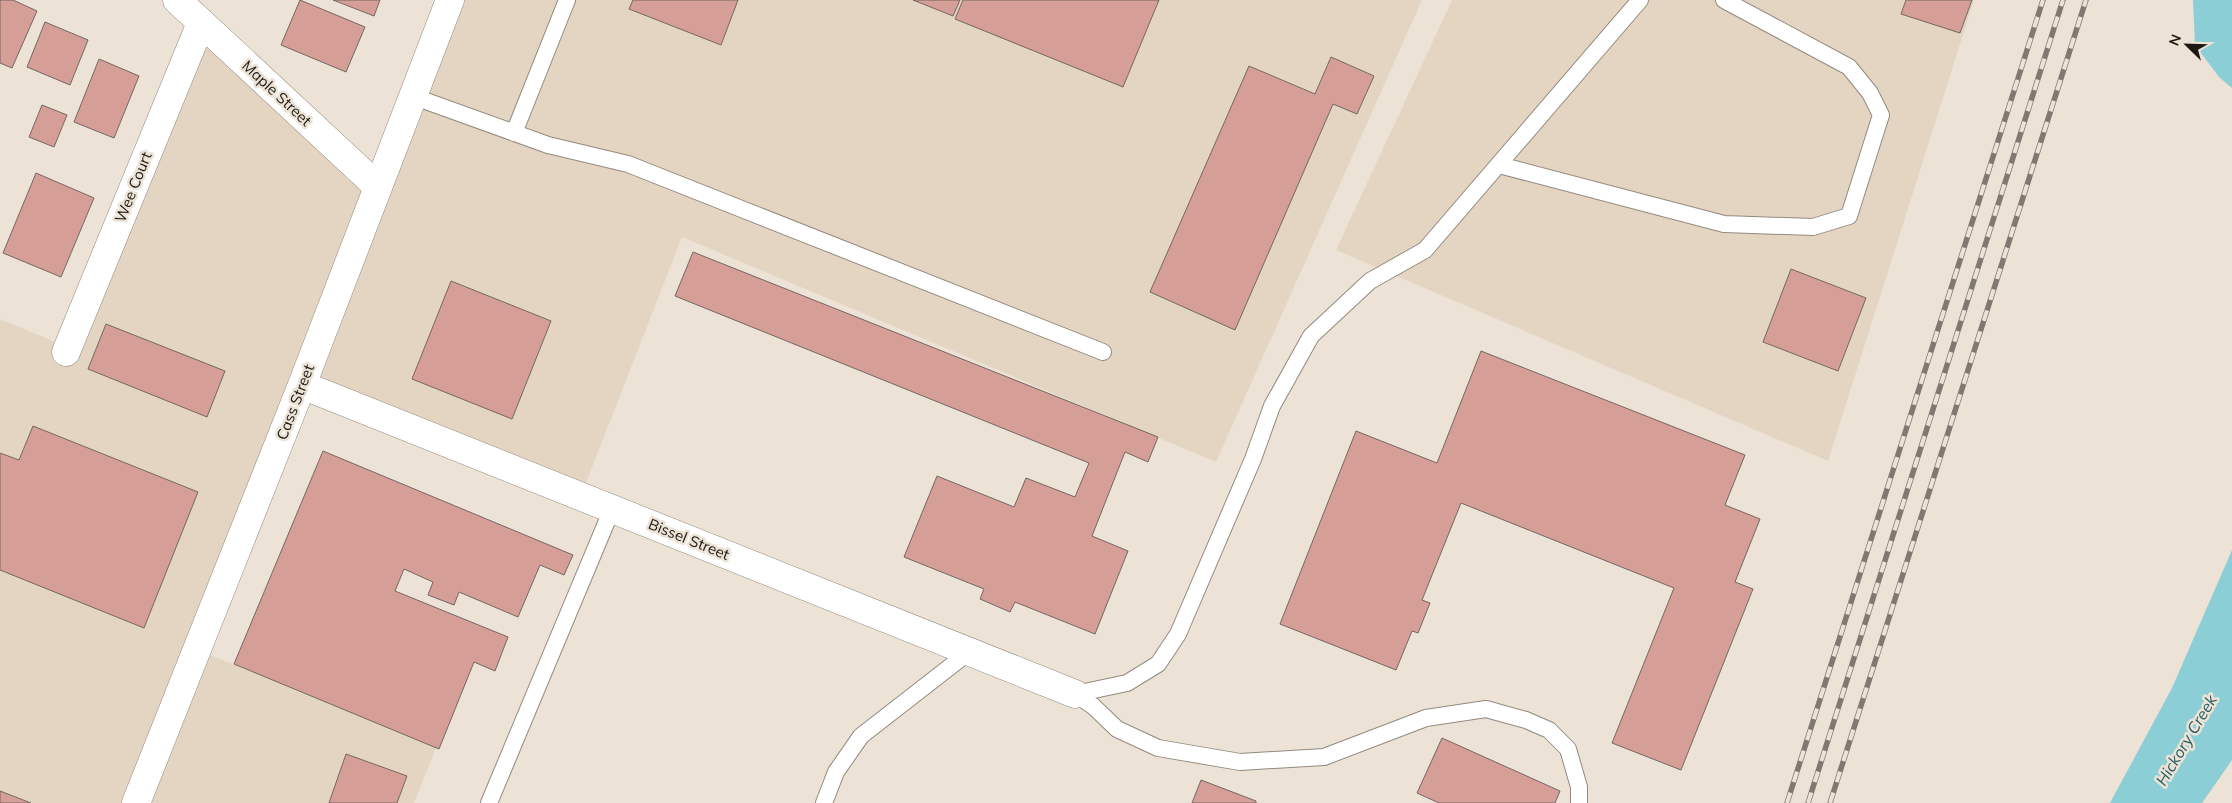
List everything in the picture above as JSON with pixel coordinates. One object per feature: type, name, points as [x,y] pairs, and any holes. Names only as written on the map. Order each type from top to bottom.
[{"type":"street","name":"Cass Street","points":[[136,803],[302,385],[450,0]]},
{"type":"street","name":"Maple Street","points":[[178,1],[377,186]]},
{"type":"street","name":"Wee Court","points":[[66,352],[201,23]]},
{"type":"street","name":"Bissel Street","points":[[302,385],[1075,694]]},
{"type":"lane","points":[[514,133],[567,0]]},
{"type":"lane","points":[[1075,694],[1127,683],[1158,664],[1178,634],[1253,459],[1272,406],[1311,336],[1370,281],[1426,250],[1640,0]]},
{"type":"lane","points":[[1499,165],[1724,224],[1813,227],[1849,216],[1881,115],[1870,93],[1849,67],[1724,0]]},
{"type":"lane","points":[[412,96],[548,145],[628,164],[1103,352]]},
{"type":"lane","points":[[489,803],[612,509]]},
{"type":"lane","points":[[824,803],[836,772],[861,736],[904,705],[969,652]]},
{"type":"lane","points":[[1075,694],[1094,706],[1117,729],[1158,748],[1240,762],[1324,757],[1426,718],[1486,709],[1526,720],[1549,730],[1568,749],[1580,787],[1579,803]]},
{"type":"shaded area","points":[[455,0],[1422,0],[1216,462],[682,237],[582,493],[306,383]]},
{"type":"shaded area","points":[[1452,0],[1974,0],[1828,461],[1336,250]]},
{"type":"shaded area","points":[[202,29],[373,187],[131,803],[0,803],[0,319],[72,349]]},
{"type":"shaded area","points":[[199,651],[438,743],[414,803],[139,803]]},
{"type":"water","points":[[2193,0],[2232,0],[2232,88],[2219,77],[2195,45]]},
{"type":"water","name":"Hickory Creek","points":[[2232,550],[2232,760],[2202,803],[2110,803],[2172,688]]},
{"type":"building","points":[[0,0],[13,0],[37,11],[12,68],[0,63]]},
{"type":"building","points":[[300,0],[365,27],[346,72],[281,45]]},
{"type":"building","points":[[333,0],[380,0],[374,16]]},
{"type":"building","points":[[633,0],[738,0],[721,45],[629,9]]},
{"type":"building","points":[[913,0],[960,0],[953,16]]},
{"type":"building","points":[[963,0],[1159,0],[1123,87],[955,19]]},
{"type":"building","points":[[1906,0],[1972,0],[1960,33],[1901,14]]},
{"type":"building","points":[[45,22],[88,40],[70,85],[27,67]]},
{"type":"building","points":[[1331,57],[1374,76],[1357,114],[1333,104],[1235,330],[1150,292],[1249,66],[1315,94]]},
{"type":"building","points":[[99,59],[139,76],[114,138],[74,122]]},
{"type":"building","points":[[42,105],[67,115],[54,147],[29,137]]},
{"type":"building","points":[[36,173],[94,198],[61,277],[3,253]]},
{"type":"building","points":[[693,252],[1158,437],[1148,462],[1125,452],[1092,536],[1128,551],[1095,634],[1015,602],[1010,612],[980,599],[984,589],[904,557],[937,476],[1014,507],[1026,478],[1075,497],[1089,463],[675,296]]},
{"type":"building","points":[[1791,269],[1866,298],[1838,371],[1763,342]]},
{"type":"building","points":[[451,281],[551,321],[512,419],[412,379]]},
{"type":"building","points":[[106,324],[225,371],[207,417],[88,369]]},
{"type":"building","points":[[1481,351],[1745,455],[1725,505],[1760,519],[1735,582],[1753,589],[1681,770],[1612,743],[1674,588],[1461,503],[1422,600],[1430,603],[1418,633],[1412,631],[1396,670],[1280,624],[1356,431],[1437,463]]},
{"type":"building","points":[[33,426],[198,492],[144,628],[0,570],[0,453],[19,460]]},
{"type":"building","points":[[323,451],[573,555],[564,575],[540,565],[518,617],[459,592],[454,605],[428,595],[433,582],[404,569],[395,591],[508,637],[495,671],[474,662],[439,749],[234,664]]},
{"type":"building","points":[[1442,738],[1560,791],[1555,803],[1439,803],[1417,793]]},
{"type":"building","points":[[346,754],[407,776],[397,803],[329,803]]},
{"type":"building","points":[[1201,780],[1256,801],[1256,803],[1192,803]]},
{"type":"building","points":[[0,791],[31,803],[0,803]]},
{"type":"railway","points":[[1787,803],[2043,0]]},
{"type":"railway","points":[[1808,803],[2063,0]]},
{"type":"railway","points":[[1830,803],[2086,0]]}]
